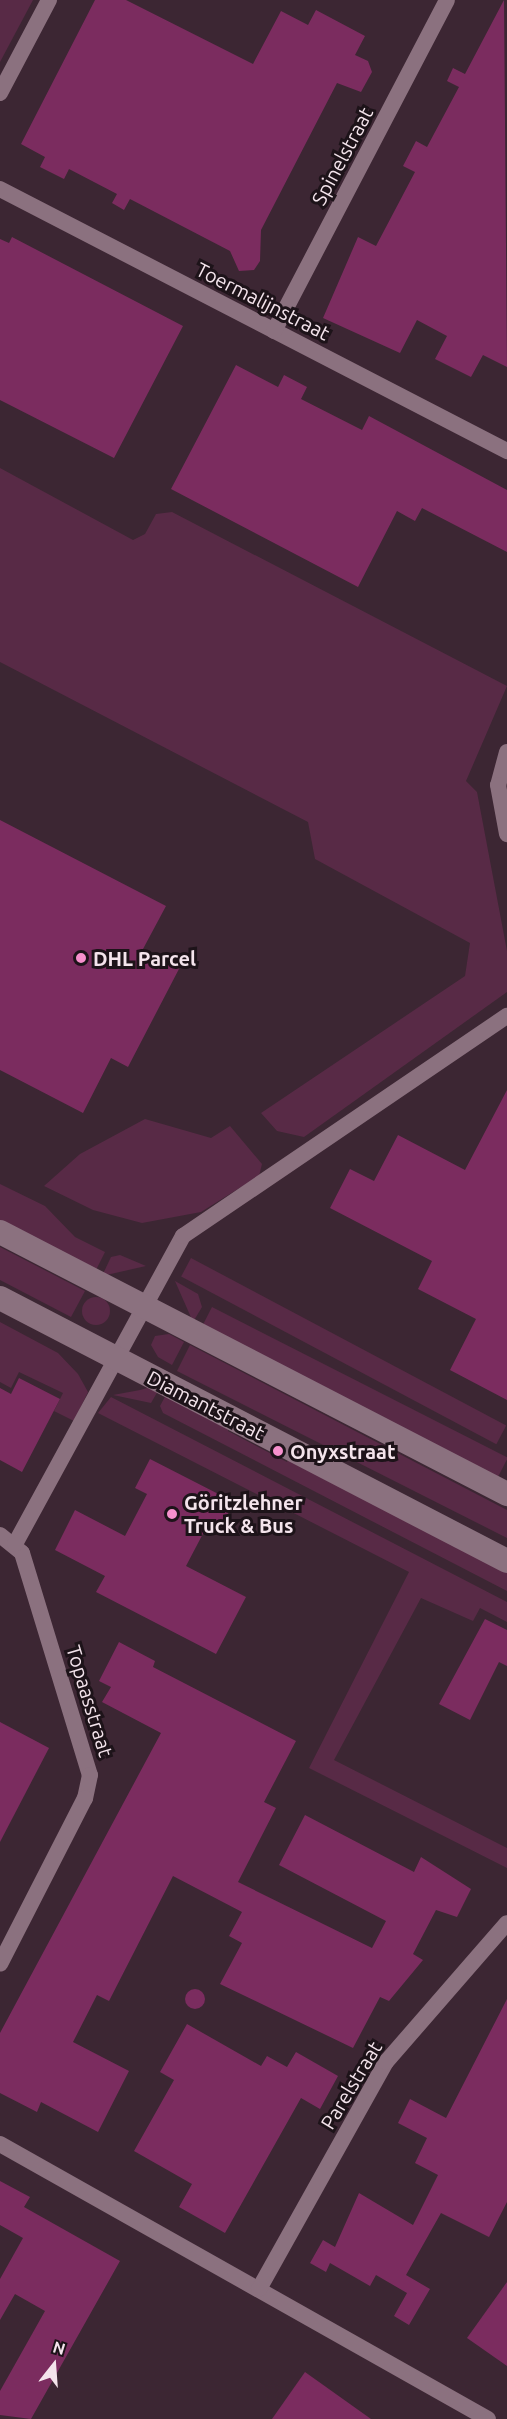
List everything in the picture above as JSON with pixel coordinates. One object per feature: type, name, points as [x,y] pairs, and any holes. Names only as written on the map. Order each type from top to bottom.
[{"type":"main road","points":[[0,1232],[507,1494]]},
{"type":"main road","name":"Diamantstraat","points":[[0,1298],[507,1561]]},
{"type":"street","points":[[0,93],[49,0]]},
{"type":"street","name":"Spinelstraat","points":[[274,331],[447,0]]},
{"type":"street","name":"Toermalijnstraat","points":[[0,189],[507,451]]},
{"type":"street","points":[[507,752],[498,785],[507,834]]},
{"type":"street","points":[[0,1535],[15,1544],[117,1359],[175,1246],[192,1228],[281,1174],[507,1016]]},
{"type":"street","name":"Topaasstraat","points":[[0,1964],[85,1798],[90,1775],[15,1544]]},
{"type":"street","name":"Parelstraat","points":[[259,2289],[386,2062],[507,1923]]},
{"type":"street","points":[[0,2144],[488,2419]]},
{"type":"shaded area","points":[[0,0],[33,0],[0,62]]},
{"type":"shaded area","points":[[0,468],[133,540],[145,534],[156,514],[172,512],[507,686],[466,781],[477,792],[507,951],[507,992],[304,1137],[277,1131],[261,1113],[465,976],[470,943],[315,859],[308,822],[0,662]]},
{"type":"shaded area","points":[[145,1119],[211,1138],[230,1126],[262,1164],[259,1176],[201,1212],[142,1223],[93,1210],[44,1186],[80,1154]]},
{"type":"shaded area","points":[[0,1184],[45,1206],[75,1237],[105,1252],[95,1272],[0,1223]]},
{"type":"shaded area","points":[[0,1247],[85,1291],[71,1317],[0,1280]]},
{"type":"shaded area","points":[[120,1255],[146,1266],[102,1276],[111,1257]]},
{"type":"shaded area","points":[[191,1258],[506,1426],[496,1444],[181,1277]]},
{"type":"shaded area","points":[[175,1281],[198,1294],[202,1307],[193,1322]]},
{"type":"shaded area","points":[[96,1297],[106,1301],[110,1311],[106,1321],[96,1325],[86,1321],[82,1311],[86,1301]]},
{"type":"shaded area","points":[[212,1307],[507,1457],[498,1477],[202,1327]]},
{"type":"shaded area","points":[[0,1322],[58,1353],[78,1374],[88,1392],[74,1421],[54,1411],[63,1393],[19,1372],[11,1388],[0,1382]]},
{"type":"shaded area","points":[[169,1334],[184,1342],[172,1365],[158,1357],[151,1345],[155,1336]]},
{"type":"shaded area","points":[[190,1345],[507,1510],[507,1538],[177,1371]]},
{"type":"shaded area","points":[[162,1384],[151,1403],[113,1395],[140,1390]]},
{"type":"shaded area","points":[[168,1391],[231,1423],[228,1431],[287,1462],[291,1454],[507,1565],[507,1591],[163,1413],[160,1406]]},
{"type":"shaded area","points":[[111,1397],[507,1602],[507,1622],[480,1608],[473,1621],[421,1598],[334,1760],[507,1848],[507,1868],[309,1768],[409,1572],[98,1413]]},
{"type":"building","points":[[95,0],[126,0],[253,64],[281,11],[308,25],[316,10],[365,36],[355,55],[368,61],[372,72],[361,92],[337,83],[261,230],[260,261],[254,270],[239,271],[230,251],[130,199],[124,210],[112,203],[117,194],[69,169],[64,179],[40,167],[45,157],[21,144]]},
{"type":"building","points":[[504,0],[507,367],[483,355],[471,377],[435,359],[447,336],[417,320],[400,353],[323,318],[358,237],[376,246],[415,172],[403,166],[416,141],[427,147],[459,87],[447,81],[453,68],[465,74]]},
{"type":"building","points":[[12,237],[183,326],[114,458],[0,400],[0,239],[9,243]]},
{"type":"building","points":[[236,365],[278,387],[284,375],[307,387],[301,399],[362,430],[369,416],[507,490],[507,552],[422,508],[415,521],[397,511],[358,587],[171,489]]},
{"type":"building","name":"DHL Parcel","points":[[0,820],[166,906],[143,949],[180,967],[128,1067],[111,1058],[83,1113],[0,1070]]},
{"type":"building","points":[[507,1090],[507,1400],[450,1370],[476,1319],[418,1289],[432,1261],[330,1208],[350,1169],[374,1181],[398,1135],[465,1170]]},
{"type":"building","points":[[19,1378],[60,1399],[22,1472],[0,1460],[0,1388],[11,1394]]},
{"type":"building","points":[[150,1459],[234,1502],[219,1532],[207,1526],[186,1566],[246,1597],[216,1654],[96,1592],[105,1576],[55,1550],[75,1510],[125,1536],[147,1494],[135,1488]]},
{"type":"building","points":[[485,1619],[507,1630],[507,1666],[499,1662],[470,1720],[439,1704]]},
{"type":"building","points":[[119,1642],[155,1661],[153,1667],[296,1741],[264,1802],[276,1808],[238,1882],[372,1948],[386,1921],[279,1865],[305,1815],[414,1872],[421,1857],[471,1889],[457,1917],[436,1910],[413,1954],[423,1960],[389,2001],[380,1997],[353,2048],[220,1984],[242,1943],[229,1936],[242,1912],[173,1876],[109,2001],[97,1995],[73,2042],[129,2071],[98,2132],[41,2102],[37,2112],[0,2093],[0,2033],[161,1733],[102,1702],[111,1687],[99,1681]]},
{"type":"building","points":[[0,1722],[49,1748],[0,1842]]},
{"type":"building","points":[[195,1989],[202,1992],[205,1999],[202,2006],[195,2009],[188,2006],[185,1999],[188,1992]]},
{"type":"building","points":[[507,1999],[507,2202],[489,2237],[441,2213],[406,2275],[430,2289],[409,2325],[394,2316],[407,2293],[376,2275],[370,2286],[330,2263],[326,2272],[310,2263],[323,2240],[335,2247],[359,2193],[413,2225],[438,2175],[415,2163],[427,2138],[398,2123],[410,2099],[446,2118]]},
{"type":"building","points":[[187,2024],[261,2066],[267,2056],[287,2067],[296,2052],[338,2076],[320,2109],[301,2098],[225,2233],[179,2207],[192,2184],[134,2151],[174,2080],[160,2072]]},
{"type":"building","points":[[0,2181],[30,2197],[24,2207],[120,2261],[31,2419],[0,2415],[0,2391],[45,2311],[15,2294],[0,2320],[0,2279],[23,2238],[0,2225]]},
{"type":"building","points":[[507,2282],[507,2366],[467,2338]]},
{"type":"building","points":[[305,2372],[371,2419],[272,2419]]},
{"type":"place","name":"DHL Parcel","points":[[81,958]]},
{"type":"place","name":"Onyxstraat","points":[[278,1451]]},
{"type":"place","name":"Göritzlehner Truck & Bus","points":[[172,1514]]}]
